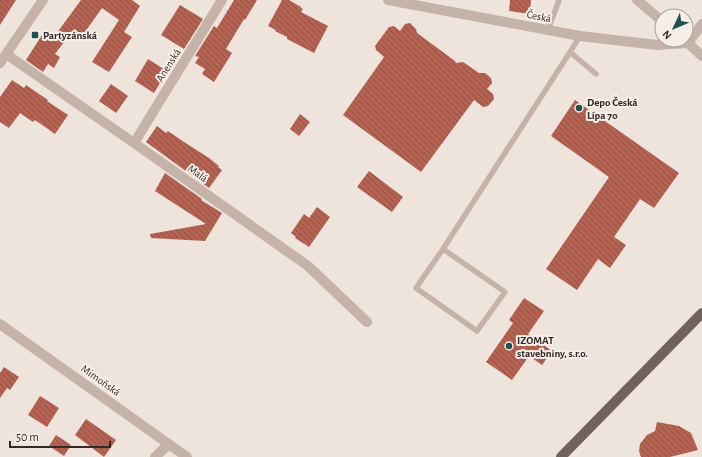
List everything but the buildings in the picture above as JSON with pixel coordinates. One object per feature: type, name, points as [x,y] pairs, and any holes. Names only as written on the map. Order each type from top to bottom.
[{"type":"main road","points":[[561,457],[702,313]]},
{"type":"street","points":[[0,63],[43,0]]},
{"type":"street","name":"Anenská","points":[[134,143],[222,0]]},
{"type":"street","name":"Česká","points":[[388,0],[580,36],[654,45]]},
{"type":"street","points":[[637,0],[654,14]]},
{"type":"street","points":[[694,32],[702,24]]},
{"type":"street","points":[[693,48],[702,56]]},
{"type":"street","name":"Malá","points":[[6,54],[308,266],[367,322]]},
{"type":"street","name":"Mimoňská","points":[[0,324],[187,457]]},
{"type":"street","points":[[155,457],[169,444]]},
{"type":"lane","points":[[548,30],[559,0]]},
{"type":"lane","points":[[443,249],[505,292],[477,331],[416,288],[443,249],[580,36]]},
{"type":"lane","points":[[570,52],[596,74]]},
{"type":"place","name":"Partyzánská","points":[[35,35]]},
{"type":"place","name":"Depo Česká Lípa 70","points":[[579,108]]},
{"type":"place","name":"IZOMAT stavebniny, s.r.o.","points":[[509,346]]}]
